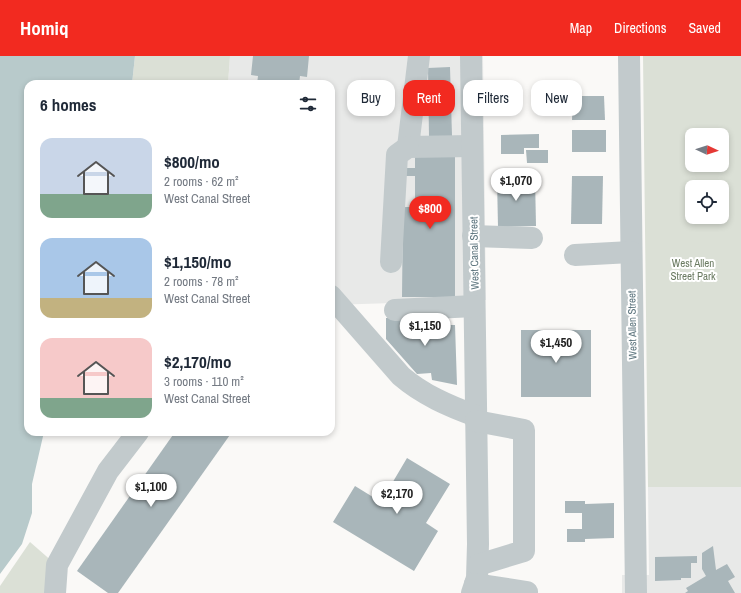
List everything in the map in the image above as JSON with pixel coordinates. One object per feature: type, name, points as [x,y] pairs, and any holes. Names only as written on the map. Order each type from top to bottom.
[{"type":"street","points":[[408,147],[419,56]]},
{"type":"street","name":"West Canal Street","points":[[471,56],[476,418],[475,581]]},
{"type":"street","name":"West Allen Street","points":[[629,56],[636,593]]},
{"type":"street","points":[[391,262],[397,155],[408,147],[472,146]]},
{"type":"street","points":[[473,236],[532,238]]},
{"type":"street","points":[[574,255],[631,252]]},
{"type":"street","points":[[335,301],[390,365],[407,381],[434,398],[476,418],[524,430],[524,551],[475,581]]},
{"type":"street","points":[[395,310],[474,306]]},
{"type":"street","points":[[55,593],[57,564],[108,471],[135,436]]},
{"type":"street","points":[[475,581],[527,592]]},
{"type":"shaded area","points":[[0,56],[135,56],[132,80],[24,80],[24,436],[43,436],[32,484],[32,513],[22,544],[0,574]]},
{"type":"shaded area","points":[[230,56],[483,56],[483,80],[463,80],[463,116],[484,116],[486,300],[335,305],[335,80],[228,80]]},
{"type":"shaded area","points":[[648,487],[741,487],[741,593],[622,593],[622,575],[649,575]]},
{"type":"green space","points":[[135,56],[230,56],[228,80],[132,80]]},
{"type":"green space","name":"West Allen Street Park","points":[[643,56],[741,56],[741,487],[648,487]]},
{"type":"green space","points":[[30,542],[54,563],[51,593],[0,593],[0,586]]},
{"type":"building","points":[[253,56],[309,56],[307,77],[300,76],[300,80],[258,80],[258,76],[251,75]]},
{"type":"building","points":[[450,67],[450,80],[428,80],[428,68]]},
{"type":"building","points":[[582,96],[604,96],[605,120],[572,120],[572,116],[582,116]]},
{"type":"building","points":[[429,116],[451,116],[452,136],[429,137]]},
{"type":"building","points":[[572,130],[606,130],[606,152],[572,152]]},
{"type":"building","points":[[539,134],[539,148],[524,148],[524,154],[501,154],[501,135]]},
{"type":"building","points":[[526,150],[548,150],[548,163],[527,163]]},
{"type":"building","points":[[415,155],[455,156],[455,297],[402,297],[403,207],[415,207],[415,176],[404,176],[404,168],[415,168]]},
{"type":"building","points":[[572,176],[603,176],[602,224],[571,224]]},
{"type":"building","points":[[535,178],[536,226],[498,227],[497,179]]},
{"type":"building","points":[[422,317],[422,325],[455,325],[457,385],[432,380],[431,373],[417,374],[386,339],[386,318]]},
{"type":"building","points":[[521,330],[591,330],[591,397],[521,397]]},
{"type":"building","points":[[172,436],[229,436],[118,593],[108,593],[77,571]]},
{"type":"building","points":[[407,458],[450,484],[426,523],[438,531],[414,571],[333,522],[355,486],[381,502]]},
{"type":"building","points":[[565,501],[585,501],[585,504],[614,503],[614,538],[585,539],[585,542],[567,542],[567,529],[582,529],[582,513],[565,513]]},
{"type":"building","points":[[713,546],[716,570],[727,564],[735,577],[728,581],[735,593],[685,593],[688,591],[686,588],[706,576],[702,569],[702,553]]},
{"type":"building","points":[[697,556],[697,563],[691,563],[691,578],[655,581],[655,557]]}]
